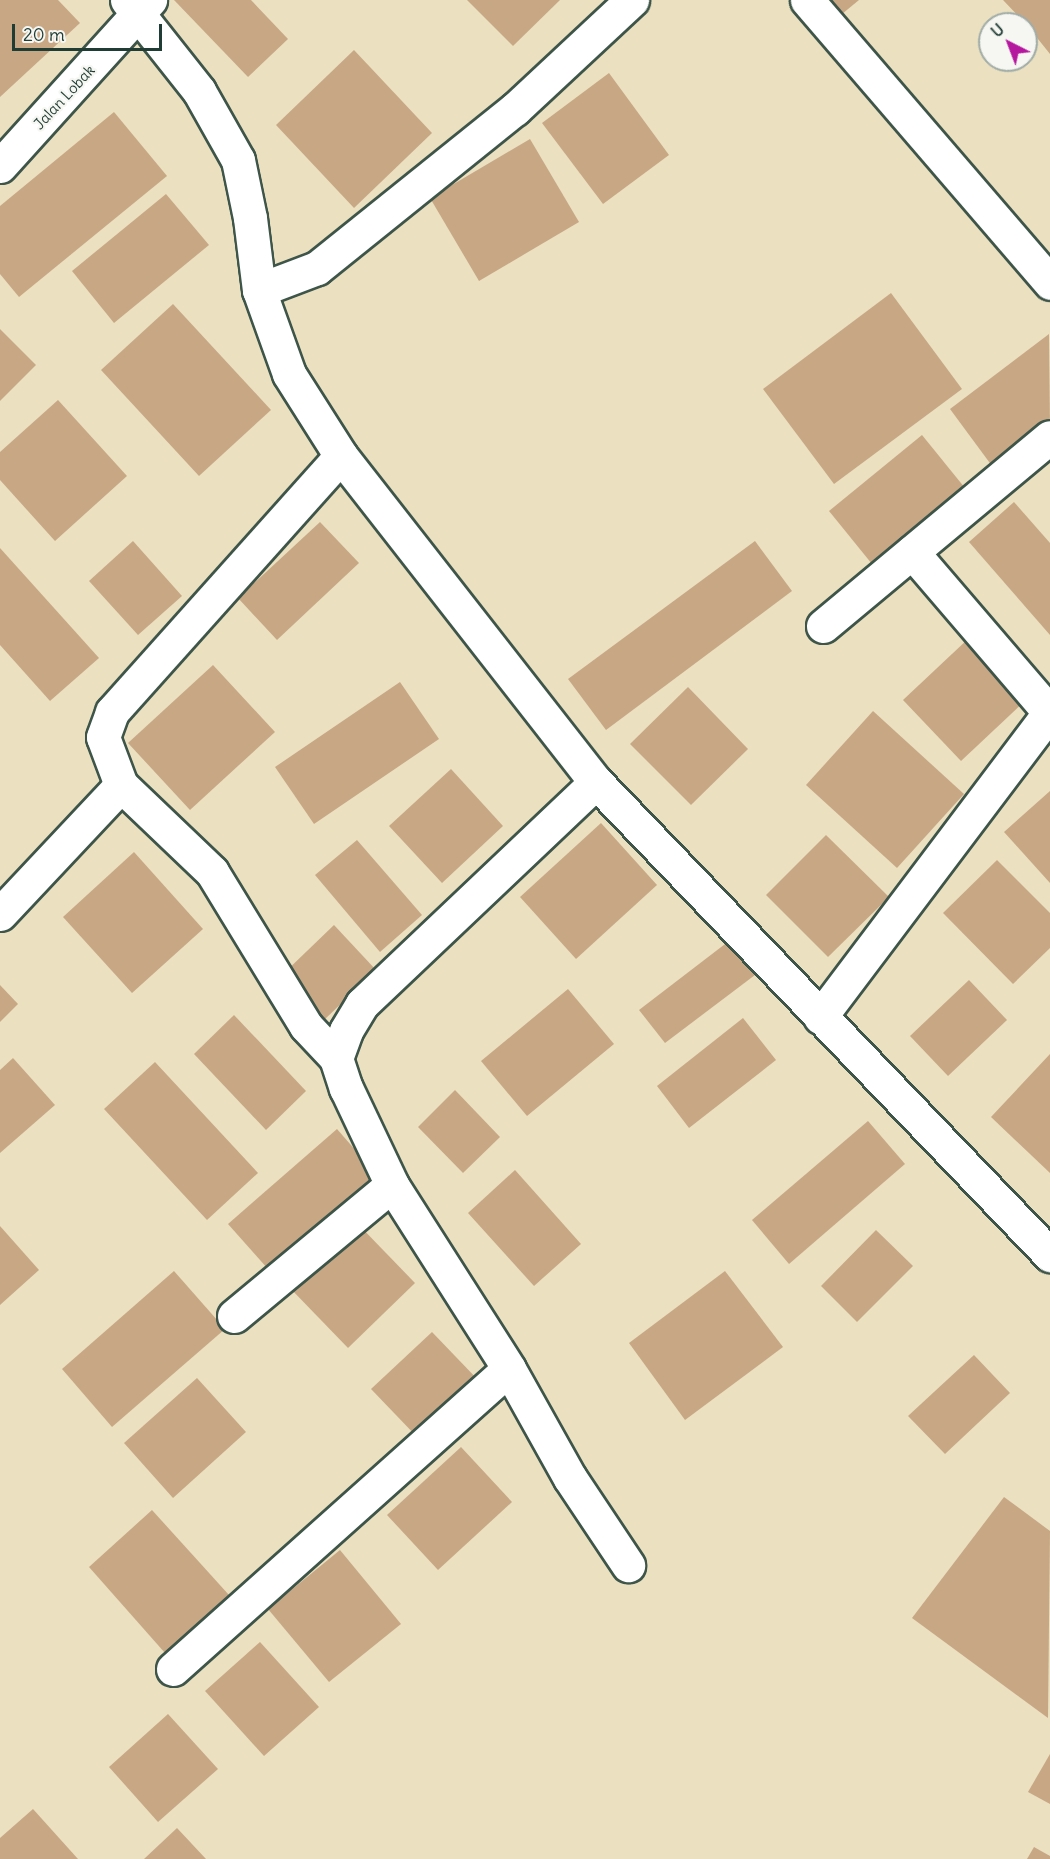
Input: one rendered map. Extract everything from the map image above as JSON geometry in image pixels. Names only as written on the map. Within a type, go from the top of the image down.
[{"type":"street","points":[[259,290],[317,267],[515,109],[632,0]]},
{"type":"street","points":[[807,0],[1050,283]]},
{"type":"street","points":[[139,5],[199,91],[238,160],[250,218],[259,290],[289,374],[341,456],[596,782],[1050,1255]]},
{"type":"street","name":"Jalan Lobak","points":[[0,166],[139,5]]},
{"type":"street","points":[[823,626],[1050,437]]},
{"type":"street","points":[[341,456],[112,712],[104,737],[121,785],[212,872],[306,1026],[336,1058],[346,1088],[392,1185],[509,1369],[570,1478],[628,1565]]},
{"type":"street","points":[[820,1017],[1050,712],[912,552]]},
{"type":"street","points":[[336,1058],[346,1030],[362,1004],[596,782]]},
{"type":"street","points":[[0,914],[121,785]]},
{"type":"street","points":[[234,1316],[392,1185]]},
{"type":"street","points":[[173,1670],[509,1369]]},
{"type":"building","points":[[0,0],[58,0],[80,23],[0,97]]},
{"type":"building","points":[[174,0],[251,0],[288,39],[248,77]]},
{"type":"building","points":[[467,0],[560,0],[513,46]]},
{"type":"building","points":[[820,0],[859,0],[836,19]]},
{"type":"building","points":[[1003,0],[1050,0],[1050,54],[1038,39],[1038,12],[1014,12]]},
{"type":"building","points":[[354,50],[432,133],[354,208],[276,125]]},
{"type":"building","points":[[609,73],[669,155],[603,204],[542,123]]},
{"type":"building","points":[[114,112],[167,176],[19,297],[0,274],[0,206]]},
{"type":"building","points":[[530,139],[579,222],[479,281],[430,198]]},
{"type":"building","points":[[166,194],[209,245],[114,323],[72,271]]},
{"type":"building","points":[[891,293],[962,389],[834,484],[763,389]]},
{"type":"building","points":[[173,304],[271,410],[199,476],[101,370]]},
{"type":"building","points":[[0,329],[36,365],[0,401]]},
{"type":"building","points":[[1049,334],[1050,429],[995,470],[950,409]]},
{"type":"building","points":[[58,400],[127,476],[55,541],[0,480],[0,452]]},
{"type":"building","points":[[922,435],[965,488],[872,564],[829,511]]},
{"type":"building","points":[[1014,502],[1050,543],[1050,635],[969,542]]},
{"type":"building","points":[[320,522],[359,563],[277,640],[238,598]]},
{"type":"building","points":[[133,541],[182,596],[138,635],[89,581]]},
{"type":"building","points":[[755,541],[792,591],[606,730],[568,679]]},
{"type":"building","points":[[0,548],[99,658],[50,701],[0,645]]},
{"type":"building","points":[[969,638],[1027,699],[961,761],[903,700]]},
{"type":"building","points":[[213,665],[275,732],[190,810],[128,743]]},
{"type":"building","points":[[400,682],[439,739],[314,824],[275,767]]},
{"type":"building","points":[[688,687],[748,749],[691,805],[630,744]]},
{"type":"building","points":[[873,711],[964,794],[897,868],[806,785]]},
{"type":"building","points":[[451,769],[503,826],[442,883],[389,826]]},
{"type":"building","points":[[1050,791],[1050,883],[1004,832]]},
{"type":"building","points":[[601,823],[657,885],[576,959],[520,897]]},
{"type":"building","points":[[826,835],[889,897],[828,957],[766,895]]},
{"type":"building","points":[[357,840],[422,915],[380,952],[315,875]]},
{"type":"building","points":[[134,852],[203,929],[132,993],[63,917]]},
{"type":"building","points":[[997,860],[1050,913],[1050,948],[1013,984],[943,913]]},
{"type":"building","points":[[334,925],[376,970],[322,1022],[280,977]]},
{"type":"building","points":[[729,941],[755,975],[665,1043],[639,1010]]},
{"type":"building","points":[[969,980],[1007,1020],[948,1076],[910,1036]]},
{"type":"building","points":[[0,985],[18,1004],[0,1022]]},
{"type":"building","points":[[568,989],[614,1044],[527,1116],[481,1061]]},
{"type":"building","points":[[234,1015],[306,1091],[266,1130],[194,1054]]},
{"type":"building","points":[[743,1018],[776,1060],[689,1128],[657,1086]]},
{"type":"building","points":[[1050,1054],[1050,1173],[991,1117]]},
{"type":"building","points":[[13,1058],[55,1105],[0,1153],[0,1070]]},
{"type":"building","points":[[155,1062],[258,1173],[207,1220],[104,1109]]},
{"type":"building","points":[[455,1090],[500,1137],[463,1173],[418,1127]]},
{"type":"building","points":[[868,1121],[905,1164],[789,1264],[752,1220]]},
{"type":"building","points":[[337,1129],[377,1175],[268,1269],[228,1224]]},
{"type":"building","points":[[515,1170],[581,1244],[534,1286],[468,1213]]},
{"type":"building","points":[[356,1222],[415,1283],[348,1348],[289,1287]]},
{"type":"building","points":[[0,1226],[39,1270],[0,1305]]},
{"type":"building","points":[[876,1230],[913,1266],[857,1322],[821,1286]]},
{"type":"building","points":[[174,1271],[225,1329],[112,1427],[62,1369]]},
{"type":"building","points":[[725,1271],[783,1347],[685,1420],[629,1343]]},
{"type":"building","points":[[432,1332],[480,1382],[419,1439],[371,1389]]},
{"type":"building","points":[[974,1355],[1010,1393],[945,1454],[908,1416]]},
{"type":"building","points":[[197,1378],[246,1432],[173,1498],[124,1443]]},
{"type":"building","points":[[461,1447],[512,1502],[438,1570],[387,1515]]},
{"type":"building","points":[[1004,1497],[1050,1531],[1048,1718],[912,1618]]},
{"type":"building","points":[[152,1510],[229,1595],[165,1653],[89,1567]]},
{"type":"building","points":[[340,1550],[401,1624],[329,1682],[268,1609]]},
{"type":"building","points":[[260,1642],[319,1707],[264,1756],[205,1691]]},
{"type":"building","points":[[168,1714],[218,1769],[158,1822],[109,1767]]},
{"type":"building","points":[[1050,1754],[1050,1804],[1028,1792]]},
{"type":"building","points":[[33,1809],[78,1859],[0,1859],[0,1838]]},
{"type":"building","points":[[177,1828],[206,1859],[144,1859]]},
{"type":"building","points":[[1034,1847],[1050,1856],[1050,1859],[1027,1859]]}]
